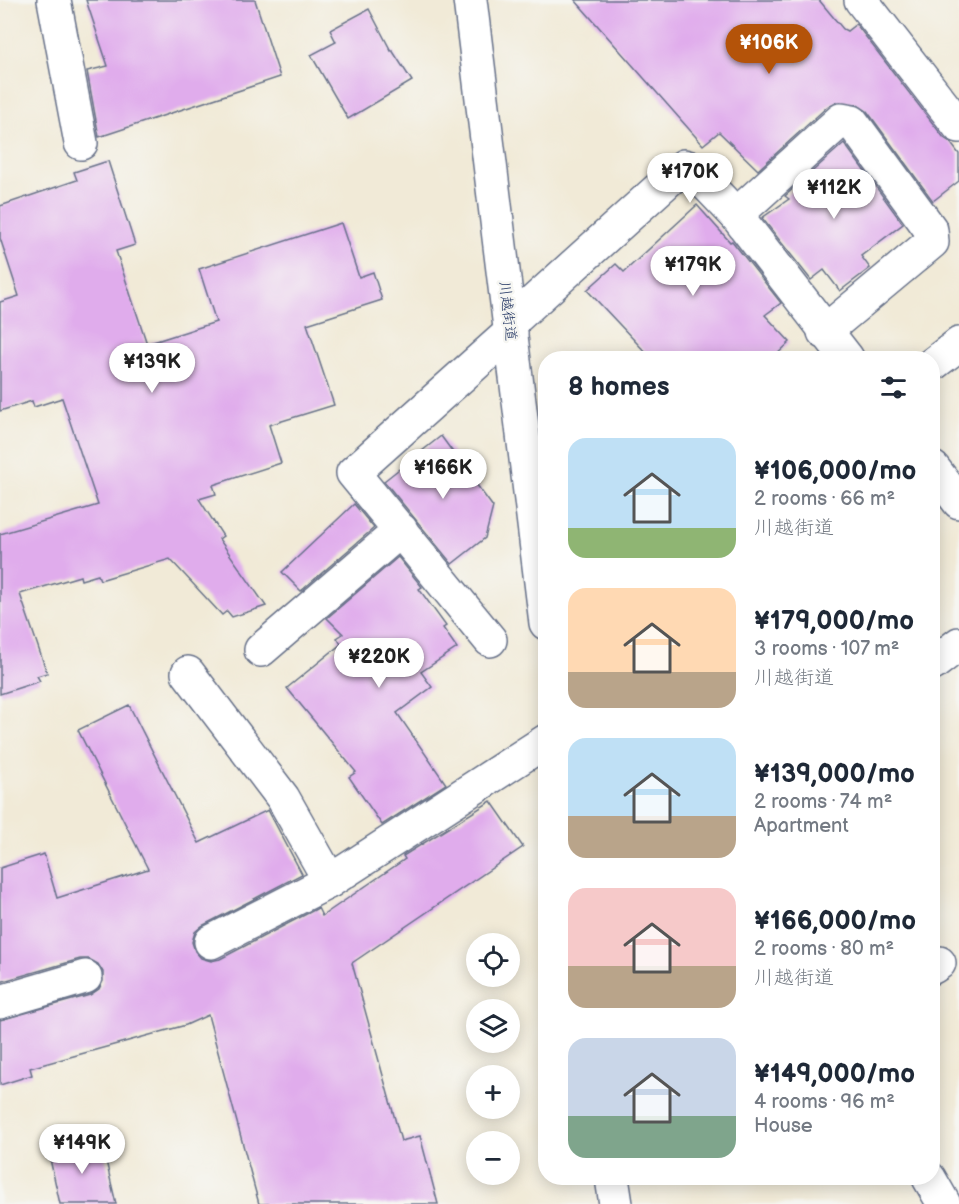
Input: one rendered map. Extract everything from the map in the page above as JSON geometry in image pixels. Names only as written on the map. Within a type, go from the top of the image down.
[{"type":"main road","points":[[54,0],[81,143]]},
{"type":"main road","name":"川越街道","points":[[470,0],[538,539]]},
{"type":"main road","points":[[861,0],[959,126]]},
{"type":"main road","points":[[735,215],[841,120],[852,122],[931,230],[932,242],[824,332]]},
{"type":"main road","points":[[490,640],[353,473],[684,166],[691,168],[735,215],[841,351]]},
{"type":"main road","points":[[940,359],[959,344]]},
{"type":"main road","points":[[940,477],[959,502]]},
{"type":"main road","points":[[261,650],[401,530]]},
{"type":"main road","points":[[940,659],[959,644]]},
{"type":"main road","points":[[188,673],[284,798],[330,882]]},
{"type":"main road","points":[[211,942],[330,882],[538,746]]},
{"type":"main road","points":[[0,1002],[85,977]]},
{"type":"main road","points":[[613,1185],[616,1204]]},
{"type":"main road","points":[[933,1185],[944,1204]]},
{"type":"building","points":[[86,0],[255,0],[280,77],[99,137],[87,71],[108,66]]},
{"type":"building","points":[[575,0],[819,0],[843,29],[847,31],[856,24],[944,138],[950,142],[959,154],[959,181],[933,201],[867,111],[856,104],[844,102],[836,102],[828,106],[758,170],[719,132],[703,145]]},
{"type":"building","points":[[369,9],[391,51],[412,81],[348,119],[311,55],[336,42],[330,30]]},
{"type":"building","points":[[844,143],[903,224],[861,256],[870,268],[840,291],[824,270],[811,280],[762,218],[789,199],[785,196]]},
{"type":"building","points":[[108,161],[135,245],[116,251],[147,344],[216,322],[199,269],[341,223],[359,277],[373,272],[382,300],[307,324],[334,405],[269,425],[281,463],[213,485],[216,494],[199,499],[223,536],[219,539],[266,606],[232,617],[227,611],[222,615],[170,559],[100,580],[98,575],[81,580],[80,576],[20,594],[47,673],[37,676],[40,681],[0,694],[0,534],[98,505],[62,398],[34,407],[32,401],[0,411],[0,302],[19,296],[0,238],[0,206],[77,180],[74,172]]},
{"type":"building","points":[[697,205],[730,242],[732,241],[781,303],[765,315],[790,342],[780,351],[644,351],[587,290],[616,264],[624,272]]},
{"type":"building","points":[[441,436],[493,507],[485,538],[452,564],[384,481]]},
{"type":"building","points":[[354,504],[374,528],[301,591],[282,572]]},
{"type":"building","points":[[398,557],[422,587],[419,589],[446,626],[443,628],[457,648],[421,672],[432,687],[397,713],[446,784],[382,825],[349,777],[356,772],[287,688],[341,644],[337,638],[343,634],[327,618]]},
{"type":"building","points":[[129,705],[199,843],[268,810],[302,874],[202,926],[195,932],[192,942],[201,958],[211,961],[220,959],[318,908],[322,916],[405,859],[403,856],[491,801],[523,847],[352,963],[401,1141],[420,1136],[438,1204],[259,1204],[208,1015],[186,1025],[30,1068],[32,1075],[0,1085],[0,1020],[90,995],[99,989],[103,981],[103,972],[98,964],[89,959],[80,959],[0,982],[0,868],[44,854],[57,898],[148,869],[78,730]]},
{"type":"building","points":[[96,1140],[99,1153],[104,1152],[116,1204],[60,1204],[48,1150]]}]
